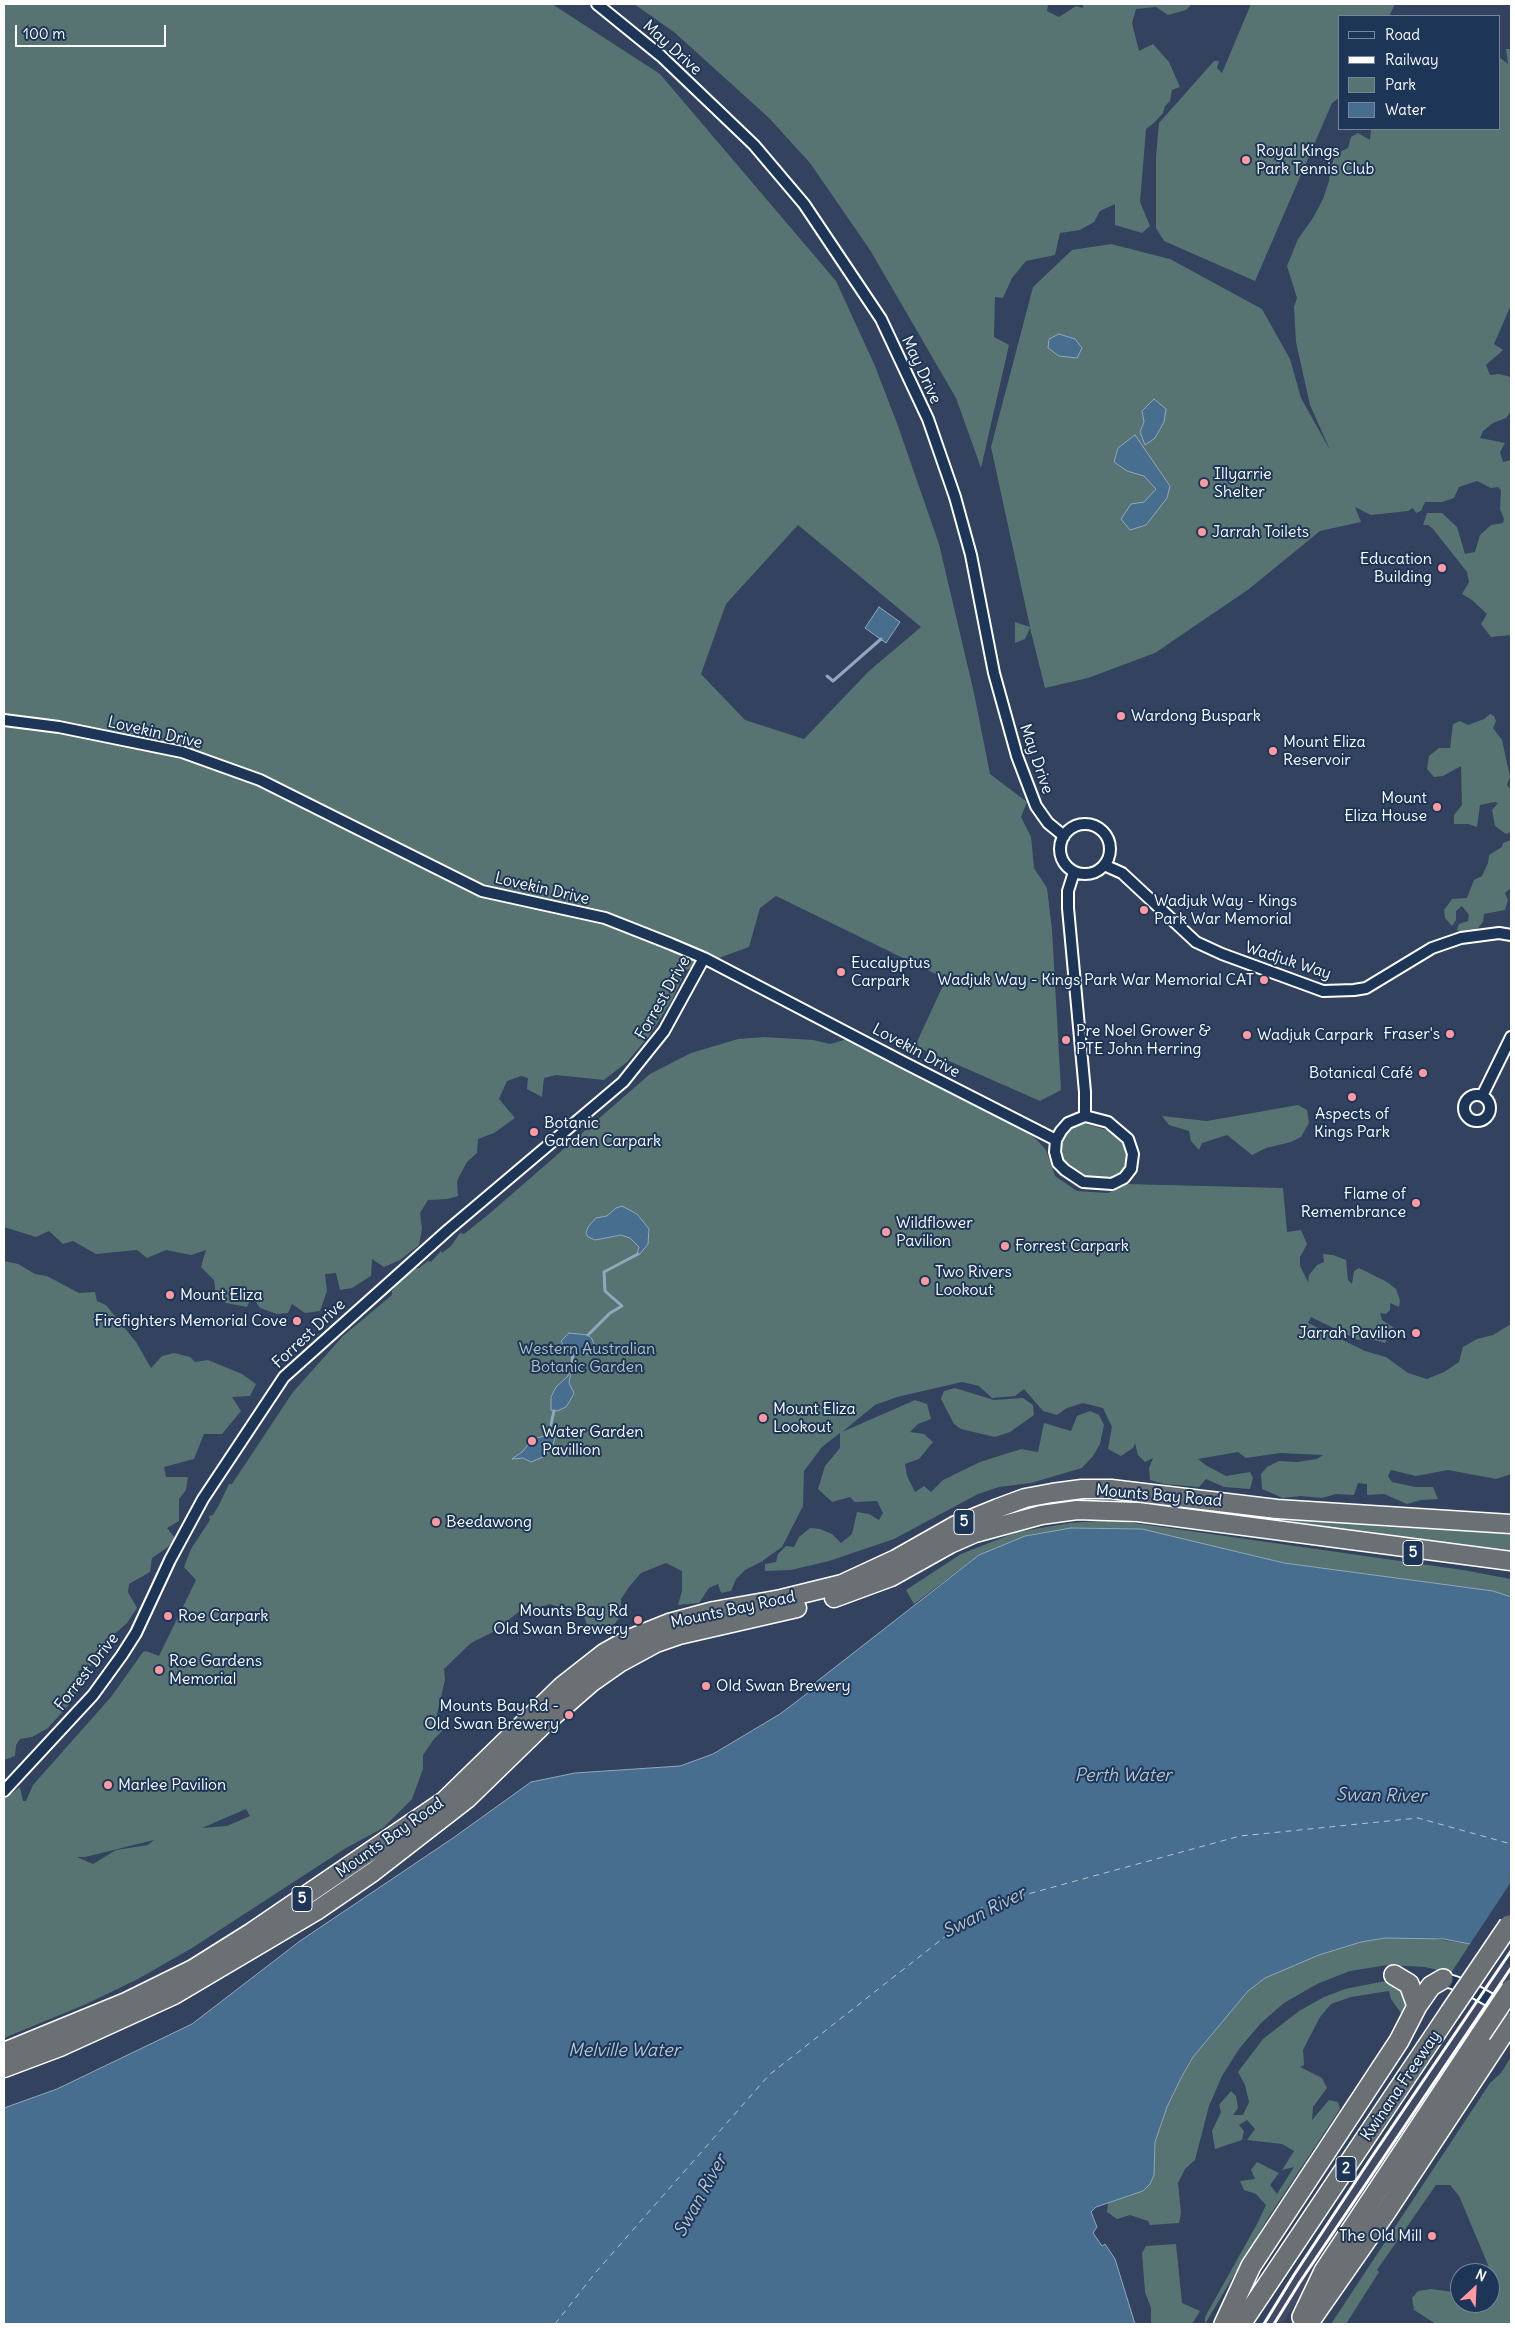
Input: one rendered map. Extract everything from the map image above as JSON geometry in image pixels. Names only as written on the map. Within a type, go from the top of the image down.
[{"type":"highway","name":"Mounts Bay Road","points":[[4,2052],[126,2002],[193,1969],[252,1932],[444,1801],[562,1686],[604,1653],[629,1639],[669,1623],[714,1611],[814,1592],[842,1584],[896,1559],[956,1525],[1025,1498],[1082,1489],[1152,1493],[1278,1508],[1511,1523]]},
{"type":"highway","name":"Mounts Bay Road","points":[[4,2068],[60,2047],[174,1995],[316,1911],[373,1872],[467,1799],[523,1744],[591,1683],[621,1662],[656,1643],[708,1627],[807,1606],[843,1595],[891,1577],[950,1544],[975,1533],[1041,1515],[1077,1510],[1138,1512],[1511,1561]]},
{"type":"highway","name":"5","points":[[1314,1535],[1511,1572]]},
{"type":"highway","name":"Kwinana Freeway","points":[[1241,2324],[1511,1922]]},
{"type":"highway","points":[[1394,1975],[1409,1984],[1417,2006]]},
{"type":"highway","points":[[1224,2324],[1251,2266],[1399,2041],[1417,2006],[1431,1986],[1443,1979]]},
{"type":"highway","points":[[1308,2324],[1386,2212],[1489,2039],[1511,1989]]},
{"type":"highway","points":[[1299,2324],[1324,2271],[1489,2039],[1511,2022]]},
{"type":"street","name":"May Drive","points":[[597,4],[661,56],[754,145],[804,204],[881,320],[928,419],[955,497],[972,555],[994,673],[1017,756],[1036,806],[1048,823],[1064,836]]},
{"type":"street","name":"Lovekin Drive","points":[[4,720],[59,727],[182,752],[260,780],[482,891],[605,918],[704,958],[911,1067],[1056,1140]]},
{"type":"street","points":[[1078,825],[1087,825],[1103,832],[1110,848],[1109,857],[1104,865],[1090,874],[1074,872],[1062,860],[1060,852],[1064,836],[1078,825]]},
{"type":"street","name":"Wadjuk Way","points":[[1104,865],[1122,874],[1196,942],[1222,954],[1323,991],[1347,991],[1366,988],[1432,948],[1461,938],[1499,934],[1511,935]]},
{"type":"street","points":[[1074,872],[1068,890],[1068,908],[1085,1092],[1085,1116]]},
{"type":"street","name":"Forrest Drive","points":[[4,1791],[93,1695],[122,1655],[136,1633],[170,1560],[203,1499],[284,1376],[441,1237],[623,1082],[664,1031],[704,958]]},
{"type":"street","points":[[1482,1096],[1511,1037]]},
{"type":"street","points":[[1085,1116],[1108,1122],[1128,1139],[1133,1154],[1131,1169],[1124,1178],[1112,1184],[1102,1185],[1083,1182],[1074,1178],[1058,1162],[1055,1152],[1056,1140],[1068,1123],[1085,1116]]},
{"type":"street","points":[[1443,1979],[1467,1987],[1504,2008],[1511,2015]]},
{"type":"shaded area","points":[[1511,1946],[1511,1981],[1282,2324],[1261,2324],[1292,2274]]},
{"type":"green space","points":[[4,4],[552,4],[660,74],[836,281],[875,366],[939,544],[974,693],[990,774],[1027,802],[1021,817],[1031,837],[1034,868],[1047,888],[1052,930],[1061,1090],[1040,1101],[915,1046],[946,979],[776,896],[760,908],[749,947],[686,970],[672,1000],[649,1036],[627,1062],[604,1080],[556,1075],[544,1078],[542,1097],[527,1089],[528,1078],[521,1076],[507,1081],[499,1099],[515,1118],[494,1133],[478,1139],[477,1153],[467,1162],[457,1181],[458,1196],[447,1199],[428,1200],[420,1213],[422,1229],[419,1245],[400,1260],[384,1267],[372,1259],[371,1276],[352,1288],[340,1290],[336,1273],[325,1274],[327,1291],[320,1311],[305,1313],[292,1304],[288,1313],[277,1314],[260,1308],[252,1296],[247,1307],[226,1303],[216,1296],[214,1280],[201,1267],[206,1250],[191,1255],[166,1250],[147,1258],[137,1250],[96,1254],[73,1241],[63,1244],[49,1231],[36,1237],[4,1227]],"holes":[[[798,525],[921,627],[869,671],[804,739],[745,720],[701,674],[726,604]]]},
{"type":"green space","points":[[634,4],[1046,4],[1048,5],[1047,11],[1059,17],[1076,6],[1083,8],[1083,4],[1192,4],[1186,10],[1168,15],[1156,7],[1136,9],[1132,23],[1139,51],[1153,44],[1169,62],[1180,87],[1172,90],[1170,101],[1165,106],[1163,113],[1146,129],[1140,202],[1150,226],[1142,233],[1115,225],[1115,204],[1100,211],[1094,222],[1080,230],[1060,233],[1055,255],[1026,261],[1012,278],[1003,298],[995,297],[994,337],[1009,345],[981,468],[956,398],[870,250],[810,163],[769,118],[674,32]]},
{"type":"green space","name":"Royal Kings Park Tennis Club","points":[[1251,4],[1395,4],[1390,15],[1338,15],[1338,99],[1332,103],[1255,281],[1164,241],[1156,228],[1156,157],[1159,123],[1214,61],[1219,61],[1217,68],[1222,73]]},
{"type":"green space","points":[[1506,49],[1511,49],[1511,305],[1494,344],[1503,350],[1486,365],[1490,375],[1499,374],[1511,377],[1511,411],[1506,418],[1493,423],[1483,431],[1480,438],[1505,443],[1500,452],[1503,462],[1511,460],[1511,635],[1491,637],[1481,624],[1487,614],[1472,600],[1462,594],[1469,582],[1467,572],[1433,529],[1428,525],[1423,525],[1427,513],[1442,513],[1457,527],[1465,554],[1475,552],[1480,535],[1491,525],[1503,523],[1504,519],[1500,509],[1501,490],[1498,487],[1491,488],[1477,481],[1459,487],[1454,498],[1442,502],[1425,502],[1421,511],[1416,513],[1413,508],[1408,511],[1371,515],[1355,507],[1361,522],[1320,531],[1249,589],[1155,653],[1088,678],[1045,688],[1030,628],[1025,639],[1015,643],[1015,622],[1030,627],[991,447],[1033,287],[1072,250],[1111,244],[1170,259],[1262,309],[1290,359],[1301,398],[1330,450],[1310,405],[1296,342],[1294,307],[1297,298],[1287,266],[1298,239],[1313,218],[1323,199],[1329,181],[1330,168],[1336,154],[1348,148],[1351,137],[1358,133],[1370,140],[1371,130],[1500,130],[1500,58],[1508,64]]},
{"type":"green space","points":[[1490,714],[1494,716],[1496,721],[1493,728],[1502,740],[1510,777],[1507,785],[1511,790],[1511,832],[1506,834],[1495,826],[1492,810],[1498,803],[1495,802],[1480,805],[1477,827],[1468,824],[1454,824],[1454,815],[1462,805],[1461,766],[1443,776],[1434,777],[1427,769],[1429,756],[1439,748],[1450,748],[1453,724],[1460,721],[1468,725],[1484,719]]},
{"type":"green space","points":[[1511,840],[1511,888],[1505,893],[1508,900],[1505,910],[1484,914],[1483,922],[1477,929],[1461,933],[1457,930],[1459,924],[1468,921],[1469,915],[1462,906],[1456,911],[1456,920],[1452,926],[1445,918],[1444,910],[1452,899],[1467,898],[1474,880],[1482,876],[1488,863],[1489,855],[1502,847],[1503,843]]},
{"type":"green space","name":"Western Australian Botanic Garden","points":[[764,1037],[813,1040],[830,1044],[848,1039],[1024,1129],[1046,1150],[1055,1176],[1077,1191],[1108,1193],[1125,1184],[1283,1188],[1287,1232],[1301,1230],[1307,1244],[1300,1257],[1300,1266],[1308,1282],[1309,1275],[1317,1265],[1324,1262],[1323,1254],[1333,1255],[1346,1260],[1348,1280],[1352,1284],[1354,1271],[1359,1268],[1387,1282],[1396,1289],[1400,1300],[1399,1307],[1390,1303],[1390,1310],[1386,1314],[1380,1313],[1382,1320],[1394,1328],[1385,1343],[1367,1338],[1358,1340],[1311,1317],[1308,1323],[1365,1351],[1386,1357],[1408,1373],[1427,1379],[1444,1372],[1459,1362],[1463,1347],[1477,1339],[1493,1335],[1511,1324],[1511,1474],[1496,1479],[1448,1470],[1416,1476],[1391,1470],[1388,1476],[1392,1482],[1415,1487],[1433,1487],[1438,1499],[1421,1500],[1407,1504],[1384,1494],[1367,1495],[1367,1484],[1358,1483],[1354,1495],[1336,1494],[1322,1498],[1301,1496],[1283,1498],[1262,1489],[1261,1474],[1267,1467],[1279,1461],[1297,1462],[1317,1459],[1323,1455],[1280,1453],[1246,1458],[1238,1452],[1198,1459],[1226,1476],[1250,1472],[1253,1478],[1250,1489],[1224,1487],[1206,1479],[1199,1487],[1164,1484],[1150,1480],[1149,1468],[1153,1458],[1145,1462],[1138,1455],[1135,1443],[1133,1448],[1121,1456],[1108,1449],[1112,1427],[1103,1408],[1083,1403],[1067,1408],[1057,1415],[1043,1411],[1024,1389],[1015,1396],[992,1398],[979,1386],[962,1382],[897,1397],[875,1405],[842,1432],[915,1400],[927,1404],[931,1419],[918,1424],[910,1432],[924,1434],[933,1442],[919,1459],[905,1464],[907,1476],[915,1492],[924,1486],[931,1492],[943,1480],[980,1462],[1021,1449],[1038,1452],[1044,1423],[1071,1431],[1077,1416],[1090,1411],[1099,1415],[1104,1425],[1100,1444],[1093,1456],[1082,1468],[1031,1483],[999,1487],[978,1494],[894,1539],[829,1561],[791,1570],[765,1571],[765,1564],[776,1562],[778,1554],[786,1546],[794,1547],[799,1537],[810,1528],[820,1529],[832,1534],[841,1543],[852,1534],[857,1512],[869,1514],[879,1520],[883,1513],[877,1501],[855,1502],[850,1497],[832,1502],[818,1489],[825,1466],[840,1448],[840,1433],[822,1447],[804,1471],[803,1506],[782,1547],[761,1562],[745,1570],[736,1579],[731,1591],[721,1593],[718,1584],[709,1588],[699,1603],[678,1605],[682,1591],[682,1571],[666,1563],[641,1573],[621,1599],[621,1615],[611,1629],[591,1635],[582,1611],[549,1604],[539,1608],[527,1605],[495,1631],[471,1643],[444,1669],[445,1680],[437,1714],[445,1728],[434,1739],[423,1755],[423,1769],[412,1799],[383,1828],[346,1848],[192,1948],[138,1979],[84,2005],[4,2038],[4,1799],[20,1787],[23,1801],[26,1801],[33,1785],[111,1697],[143,1652],[146,1651],[159,1656],[196,1580],[184,1567],[191,1549],[210,1520],[209,1516],[213,1515],[219,1505],[229,1484],[232,1484],[293,1392],[343,1336],[392,1295],[392,1291],[408,1270],[419,1268],[428,1261],[431,1262],[441,1251],[442,1253],[451,1246],[460,1233],[464,1234],[489,1214],[650,1074],[691,1053],[738,1039]],"holes":[[[246,1809],[250,1816],[227,1826],[202,1828]],[[154,1840],[148,1845],[116,1850],[93,1864],[77,1857],[85,1857]]]},
{"type":"green space","points":[[1298,1105],[1307,1110],[1309,1123],[1301,1137],[1291,1142],[1266,1148],[1252,1155],[1227,1135],[1202,1143],[1199,1150],[1191,1141],[1189,1131],[1169,1125],[1162,1116],[1207,1121]]},
{"type":"green space","points":[[1086,1124],[1110,1131],[1126,1146],[1127,1164],[1124,1164],[1124,1170],[1116,1177],[1097,1180],[1092,1177],[1084,1177],[1073,1172],[1062,1161],[1060,1147],[1065,1134],[1076,1125]]},
{"type":"green space","points":[[4,1261],[18,1264],[35,1274],[47,1276],[79,1293],[95,1292],[97,1301],[106,1305],[136,1342],[151,1368],[162,1356],[174,1353],[190,1357],[195,1362],[208,1360],[242,1374],[256,1384],[250,1396],[232,1397],[241,1411],[222,1434],[204,1434],[194,1459],[164,1467],[166,1477],[188,1477],[186,1490],[179,1499],[179,1521],[167,1528],[175,1538],[168,1547],[152,1558],[150,1572],[129,1584],[128,1592],[137,1608],[127,1623],[110,1638],[100,1654],[100,1662],[78,1671],[80,1684],[73,1700],[48,1728],[32,1737],[20,1739],[16,1745],[15,1756],[4,1760]]},
{"type":"green space","points":[[955,1388],[994,1400],[1023,1398],[1033,1405],[1034,1415],[1010,1432],[995,1437],[961,1429],[954,1424],[941,1399],[944,1391]]},
{"type":"green space","points":[[1148,1506],[1394,1526],[1511,1532],[1511,1553]]},
{"type":"green space","points":[[1113,1520],[1463,1570],[1511,1579],[1511,1597],[1493,1591],[1284,1563],[1142,1529],[1071,1528],[1025,1536],[979,1555],[914,1604],[906,1590],[961,1554],[1017,1532],[1070,1523]]},
{"type":"green space","points":[[1420,1937],[1470,1944],[1451,1973],[1425,1967],[1388,1965],[1350,1971],[1317,1984],[1284,2003],[1261,2023],[1239,2049],[1222,2076],[1209,2106],[1195,2160],[1185,2169],[1178,2183],[1181,2213],[1179,2223],[1150,2225],[1148,2221],[1130,2215],[1117,2219],[1107,2212],[1108,2203],[1143,2191],[1154,2175],[1155,2142],[1167,2107],[1181,2078],[1193,2057],[1248,1991],[1265,1978],[1319,1955],[1361,1942],[1385,1938]]},
{"type":"green space","points":[[1393,1981],[1401,1985],[1408,2002],[1403,2016],[1391,1999],[1389,1991],[1351,1997],[1331,2004],[1320,2017],[1303,2050],[1304,2065],[1300,2067],[1322,2078],[1327,2088],[1313,2107],[1312,2120],[1329,2100],[1338,2102],[1340,2109],[1268,2218],[1205,2324],[1205,2317],[1266,2205],[1256,2194],[1244,2190],[1240,2181],[1255,2179],[1251,2170],[1257,2162],[1279,2173],[1270,2185],[1277,2194],[1294,2167],[1282,2170],[1294,2151],[1282,2144],[1247,2140],[1255,2129],[1247,2120],[1239,2125],[1244,2131],[1242,2140],[1215,2149],[1212,2131],[1221,2112],[1219,2105],[1231,2091],[1236,2096],[1238,2108],[1233,2115],[1243,2115],[1249,2102],[1245,2085],[1238,2072],[1263,2039],[1299,2011],[1324,1997],[1345,1989]]},
{"type":"green space","points":[[1511,2057],[1511,2324],[1436,2324],[1414,2310],[1412,2298],[1418,2291],[1431,2289],[1450,2292],[1450,2313],[1500,2313],[1500,2263],[1487,2263],[1459,2196],[1450,2185],[1436,2185],[1377,2270],[1379,2272],[1346,2324],[1331,2324],[1490,2083],[1501,2073]]},
{"type":"green space","points":[[1176,2244],[1182,2303],[1200,2311],[1192,2324],[1151,2324],[1151,2308],[1145,2292],[1142,2253],[1146,2246]]},
{"type":"water","points":[[1059,334],[1075,339],[1082,348],[1077,358],[1059,356],[1048,348],[1049,339]]},
{"type":"water","points":[[1154,399],[1166,409],[1164,422],[1155,438],[1145,445],[1140,432],[1144,422],[1142,411]]},
{"type":"water","points":[[1135,435],[1170,486],[1167,498],[1146,525],[1130,530],[1121,519],[1131,504],[1144,502],[1156,489],[1144,476],[1127,471],[1114,462],[1118,448]]},
{"type":"water","points":[[879,607],[900,622],[886,643],[865,628]]},
{"type":"water","points":[[622,1206],[637,1214],[649,1229],[648,1244],[639,1255],[637,1254],[639,1247],[630,1238],[621,1235],[595,1240],[588,1237],[586,1233],[588,1227],[596,1218],[607,1216],[616,1208]]},
{"type":"water","points":[[569,1333],[588,1335],[592,1339],[596,1350],[594,1353],[584,1354],[566,1350],[561,1341]]},
{"type":"water","points":[[571,1371],[569,1383],[574,1393],[571,1399],[566,1407],[557,1411],[551,1410],[551,1397],[556,1387]]},
{"type":"water","points":[[551,1424],[555,1437],[553,1445],[545,1456],[531,1462],[523,1458],[512,1459],[522,1452],[533,1439],[548,1435]]},
{"type":"water","points":[[1071,1528],[1142,1529],[1284,1563],[1493,1591],[1511,1597],[1511,1963],[1470,1944],[1444,1939],[1385,1938],[1361,1942],[1319,1955],[1265,1978],[1248,1991],[1193,2057],[1181,2078],[1167,2107],[1155,2142],[1154,2175],[1150,2184],[1143,2191],[1096,2207],[1091,2212],[1097,2227],[1093,2233],[1102,2246],[1105,2244],[1115,2259],[1135,2324],[4,2324],[4,2108],[57,2089],[192,2024],[300,1941],[453,1838],[531,1782],[575,1773],[680,1766],[713,1754],[780,1714],[813,1689],[811,1686],[979,1555],[1025,1536]]},
{"type":"pier","points":[[1511,1882],[1511,1965],[1468,1947]]},
{"type":"waterway","points":[[827,676],[833,681],[881,639]]},
{"type":"waterway","points":[[588,1335],[610,1313],[622,1306],[605,1291],[604,1272],[638,1254]]},
{"type":"waterway","points":[[571,1371],[573,1353]]},
{"type":"waterway","points":[[551,1424],[554,1411]]},
{"type":"ferry route","points":[[555,2324],[596,2272],[769,2075],[984,1906],[1240,1836],[1418,1818],[1511,1844]]},
{"type":"railway","points":[[1264,2324],[1371,2158],[1511,1951]]},
{"type":"railway","points":[[1274,2324],[1300,2282],[1511,1968]]},
{"type":"place","name":"Royal Kings Park Tennis Club","points":[[1246,160]]},
{"type":"place","name":"Illyarrie Shelter","points":[[1204,483]]},
{"type":"place","name":"Jarrah Toilets","points":[[1202,532]]},
{"type":"place","name":"Education Building","points":[[1442,568]]},
{"type":"place","name":"Wardong Buspark","points":[[1121,716]]},
{"type":"place","name":"Mount Eliza Reservoir","points":[[1273,751]]},
{"type":"place","name":"Mount Eliza House","points":[[1437,807]]},
{"type":"place","name":"Wadjuk Way - Kings Park War Memorial","points":[[1144,910]]},
{"type":"place","name":"Eucalyptus Carpark","points":[[841,972]]},
{"type":"place","name":"Wadjuk Way - Kings Park War Memorial CAT","points":[[1264,980]]},
{"type":"place","name":"Fraser's","points":[[1450,1034]]},
{"type":"place","name":"Wadjuk Carpark","points":[[1247,1035]]},
{"type":"place","name":"Pre Noel Grower & PTE John Herring","points":[[1066,1040]]},
{"type":"place","name":"Botanical Café","points":[[1423,1073]]},
{"type":"place","name":"Aspects of Kings Park","points":[[1352,1097]]},
{"type":"place","name":"Botanic Garden Carpark","points":[[534,1132]]},
{"type":"place","name":"Flame of Remembrance","points":[[1416,1203]]},
{"type":"place","name":"Wildflower Pavilion","points":[[886,1232]]},
{"type":"place","name":"Forrest Carpark","points":[[1005,1246]]},
{"type":"place","name":"Two Rivers Lookout","points":[[925,1281]]},
{"type":"place","name":"Mount Eliza","points":[[170,1295]]},
{"type":"place","name":"Firefighters Memorial Cove","points":[[297,1321]]},
{"type":"place","name":"Jarrah Pavilion","points":[[1416,1333]]},
{"type":"place","name":"Mount Eliza Lookout","points":[[763,1418]]},
{"type":"place","name":"Water Garden Pavillion","points":[[532,1441]]},
{"type":"place","name":"Beedawong","points":[[436,1522]]},
{"type":"place","name":"Roe Carpark","points":[[168,1616]]},
{"type":"place","name":"Mounts Bay Rd Old Swan Brewery","points":[[638,1620]]},
{"type":"place","name":"Roe Gardens Memorial","points":[[159,1670]]},
{"type":"place","name":"Old Swan Brewery","points":[[706,1686]]},
{"type":"place","name":"Mounts Bay Rd - Old Swan Brewery","points":[[569,1715]]},
{"type":"place","name":"Marlee Pavilion","points":[[108,1785]]},
{"type":"place","name":"The Old Mill","points":[[1432,2236]]},
{"type":"water label","name":"Perth Water","points":[[1123,1776]]},
{"type":"water label","name":"Swan River","points":[[1381,1796]]},
{"type":"water label","name":"Swan River","points":[[984,1913]]},
{"type":"water label","name":"Melville Water","points":[[624,2051]]},
{"type":"water label","name":"Swan River","points":[[701,2196]]}]
